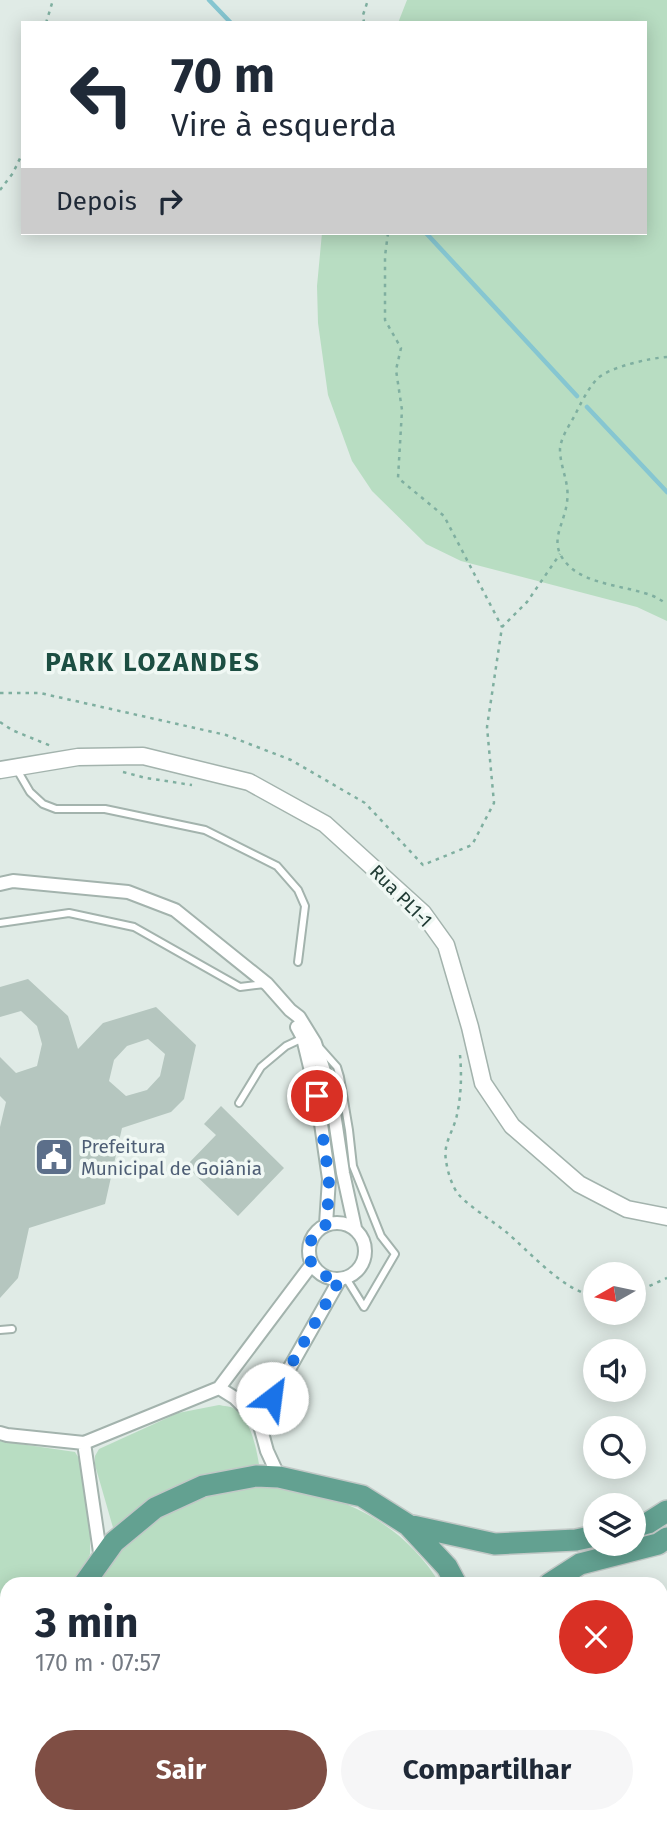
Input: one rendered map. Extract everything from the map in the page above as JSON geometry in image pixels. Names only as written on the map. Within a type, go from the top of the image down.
[{"type":"main road","points":[[88,1577],[114,1542],[155,1508],[203,1486],[256,1476],[279,1477],[362,1496],[408,1525],[447,1567],[452,1577]]},
{"type":"main road","points":[[646,1524],[667,1511]]},
{"type":"main road","points":[[408,1525],[495,1544],[583,1539]]},
{"type":"main road","points":[[560,1577],[580,1564],[658,1544],[667,1538]]},
{"type":"street","name":"Rua PL1-1","points":[[8,769],[78,757],[143,755],[249,782],[325,824],[423,913],[446,945],[483,1083],[512,1126],[579,1184],[627,1209],[667,1217]]},
{"type":"street","points":[[0,884],[13,881],[128,892],[175,910],[267,984],[299,1017],[331,1093],[348,1169],[355,1228]]},
{"type":"street","points":[[309,1040],[329,1179],[327,1224]]},
{"type":"street","points":[[336,1222],[355,1228],[365,1246],[365,1256],[355,1273],[332,1279],[317,1271],[309,1255],[309,1245],[318,1229],[336,1222]]},
{"type":"street","points":[[0,1433],[84,1443],[219,1388],[312,1264]]},
{"type":"street","points":[[259,1422],[343,1278]]},
{"type":"street","points":[[219,1388],[235,1398],[259,1422],[267,1451],[279,1477]]},
{"type":"street","points":[[84,1443],[101,1559]]},
{"type":"lane","points":[[8,769],[44,804],[56,809],[105,809],[205,830],[277,866],[298,890],[305,906],[298,962]]},
{"type":"lane","points":[[0,923],[69,913],[134,927],[240,987],[267,984]]},
{"type":"lane","points":[[239,1103],[261,1067],[286,1046],[309,1040]]},
{"type":"lane","points":[[329,1179],[348,1169],[382,1236],[395,1254],[364,1307],[343,1278]]},
{"type":"lane","points":[[0,1330],[12,1329]]},
{"type":"path","points":[[47,21],[53,0]]},
{"type":"path","points":[[364,21],[368,0]]},
{"type":"path","points":[[0,190],[21,156]]},
{"type":"path","points":[[0,693],[40,693],[226,735],[291,760],[365,803],[422,865],[472,845],[494,803],[487,727],[502,627],[444,516],[398,478],[402,411],[396,370],[401,348],[385,320],[388,235]]},
{"type":"path","points":[[667,357],[611,370],[599,377],[589,388],[561,446],[560,463],[568,489],[567,504],[556,539],[560,554],[569,567],[583,576],[653,596],[667,604]]},
{"type":"path","points":[[502,627],[527,603],[560,554]]},
{"type":"path","points":[[0,722],[12,730],[78,757]]},
{"type":"path","points":[[121,771],[146,778],[199,786]]},
{"type":"path","points":[[460,1048],[459,1102],[445,1148],[449,1174],[458,1194],[543,1266],[583,1293]]},
{"type":"path","points":[[646,1288],[667,1278]]},
{"type":"green space","points":[[407,0],[667,0],[667,621],[637,607],[461,561],[426,544],[372,491],[352,461],[328,395],[318,323],[317,286],[322,235],[647,235],[647,21],[399,21]]},
{"type":"green space","points":[[219,1405],[233,1408],[246,1421],[253,1437],[260,1470],[114,1531],[95,1465],[95,1456],[99,1449],[178,1413]]},
{"type":"green space","points":[[0,1441],[75,1452],[83,1465],[82,1478],[90,1524],[90,1554],[84,1569],[78,1577],[0,1577]]},
{"type":"green space","points":[[260,1486],[287,1488],[339,1501],[385,1525],[406,1542],[435,1577],[97,1577],[118,1552],[146,1526],[179,1506],[217,1492]]},
{"type":"building","points":[[28,979],[68,1016],[78,1049],[103,1023],[156,1007],[196,1045],[184,1099],[171,1112],[122,1128],[105,1204],[29,1228],[18,1278],[0,1298],[0,1127],[6,1102],[0,1096],[0,1057],[16,1073],[37,1066],[42,1044],[37,1026],[21,1011],[0,1017],[0,987]],"holes":[[[148,1039],[165,1054],[160,1076],[147,1090],[126,1096],[109,1081],[114,1060],[127,1046]]]},
{"type":"building","points":[[221,1106],[284,1168],[238,1216],[186,1166],[216,1135],[204,1124]]},
{"type":"waterway","points":[[209,0],[229,21]]},
{"type":"waterway","points":[[428,235],[577,396]]},
{"type":"waterway","points":[[587,407],[667,492]]},
{"type":"place","name":"Prefeitura Municipal de Goiânia","points":[[54,1157]]},
{"type":"district","name":"PARK LOZANDES","points":[[153,662]]},
{"type":"route","points":[[272,1398],[340,1279],[332,1279],[317,1271],[309,1255],[312,1236],[327,1224],[329,1179],[317,1096]]}]
